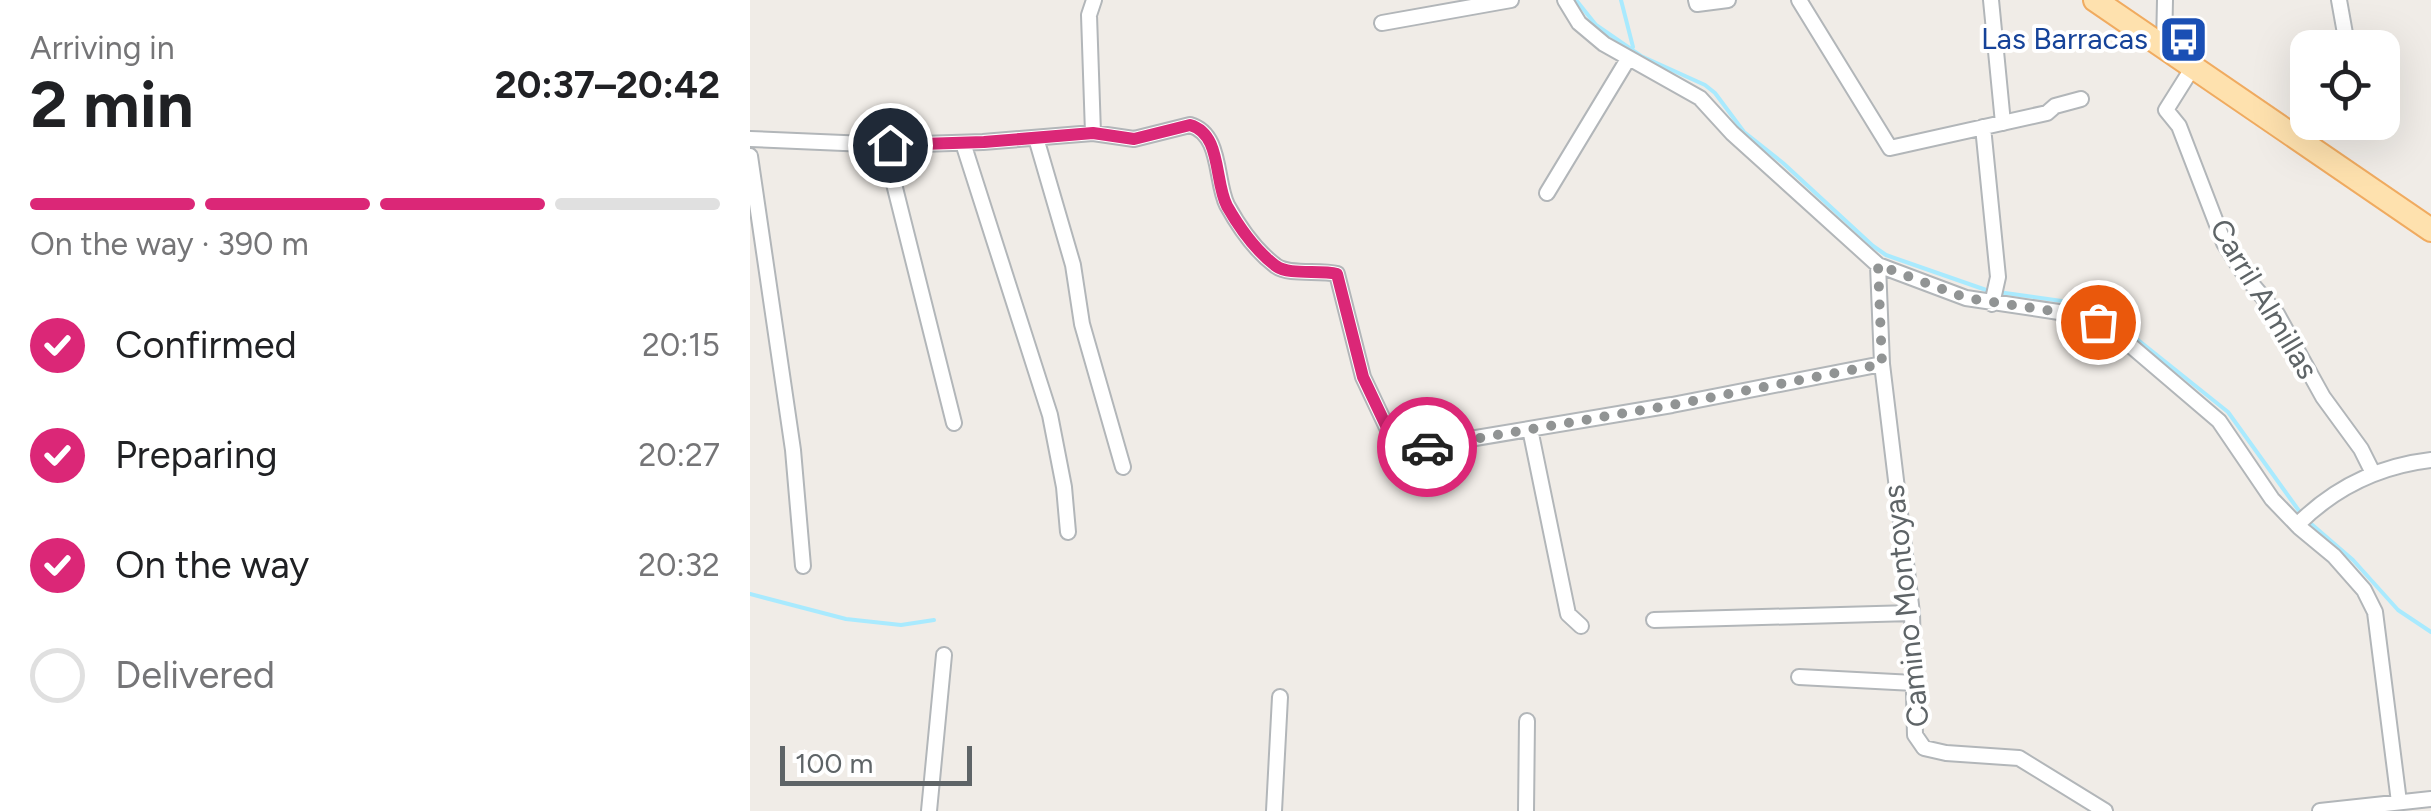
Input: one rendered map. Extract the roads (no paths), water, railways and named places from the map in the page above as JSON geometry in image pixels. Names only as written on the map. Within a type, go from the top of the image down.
[{"type":"main road","points":[[2103,4],[2431,230]]},
{"type":"street","points":[[1093,133],[1089,16],[1094,0]]},
{"type":"street","points":[[1382,23],[1511,0]]},
{"type":"street","points":[[1565,0],[1588,32],[1700,98],[1732,133],[1878,265],[1966,298],[2072,314],[2110,328],[2219,421],[2272,499],[2334,556],[2364,590],[2375,612],[2400,802]]},
{"type":"street","points":[[1696,0],[1696,4],[1728,0]]},
{"type":"street","points":[[1799,0],[1890,148],[2047,113],[2055,106],[2081,99]]},
{"type":"street","points":[[1991,0],[2003,123]]},
{"type":"street","points":[[2164,47],[2166,0]]},
{"type":"street","points":[[2339,0],[2344,30]]},
{"type":"street","points":[[1547,193],[1628,59]]},
{"type":"street","name":"Carril Almillas","points":[[2193,67],[2166,110],[2179,126],[2224,243],[2246,278],[2277,314],[2322,397],[2361,449],[2373,473]]},
{"type":"street","points":[[750,139],[963,143],[1093,133],[1134,139],[1190,125],[1206,134],[1226,203],[1251,242],[1280,269],[1337,274],[1363,377],[1398,451],[1882,364]]},
{"type":"street","points":[[1983,127],[1998,276],[1992,304]]},
{"type":"street","points":[[1036,138],[1073,265],[1082,324],[1123,467]]},
{"type":"street","points":[[963,143],[1050,414],[1068,532]]},
{"type":"street","points":[[884,144],[954,423]]},
{"type":"street","points":[[750,156],[793,450],[803,566]]},
{"type":"street","name":"Camino Montoyas","points":[[1878,265],[1882,364],[1912,613],[1915,735],[1924,748],[1946,753],[2020,758],[2105,811]]},
{"type":"street","points":[[1530,430],[1568,614],[1581,626]]},
{"type":"street","points":[[2297,525],[2315,507],[2373,473],[2431,460]]},
{"type":"street","points":[[1654,620],[1912,613]]},
{"type":"street","points":[[929,811],[944,655]]},
{"type":"street","points":[[1799,677],[1914,683]]},
{"type":"street","points":[[1274,811],[1280,697]]},
{"type":"street","points":[[1526,811],[1527,722]]},
{"type":"street","points":[[2320,811],[2431,799]]},
{"type":"waterway","points":[[1576,0],[1596,25],[1641,56],[1715,93],[1744,132],[1873,246],[1886,255],[1989,291]]},
{"type":"waterway","points":[[1621,0],[1633,47]]},
{"type":"waterway","points":[[1998,292],[2090,305],[2113,320],[2228,412],[2302,515]]},
{"type":"waterway","points":[[2309,522],[2353,560],[2398,610],[2431,632]]},
{"type":"waterway","points":[[750,594],[846,619],[901,625],[934,620]]},
{"type":"place","name":"Las Barracas","points":[[2183,39]]}]
